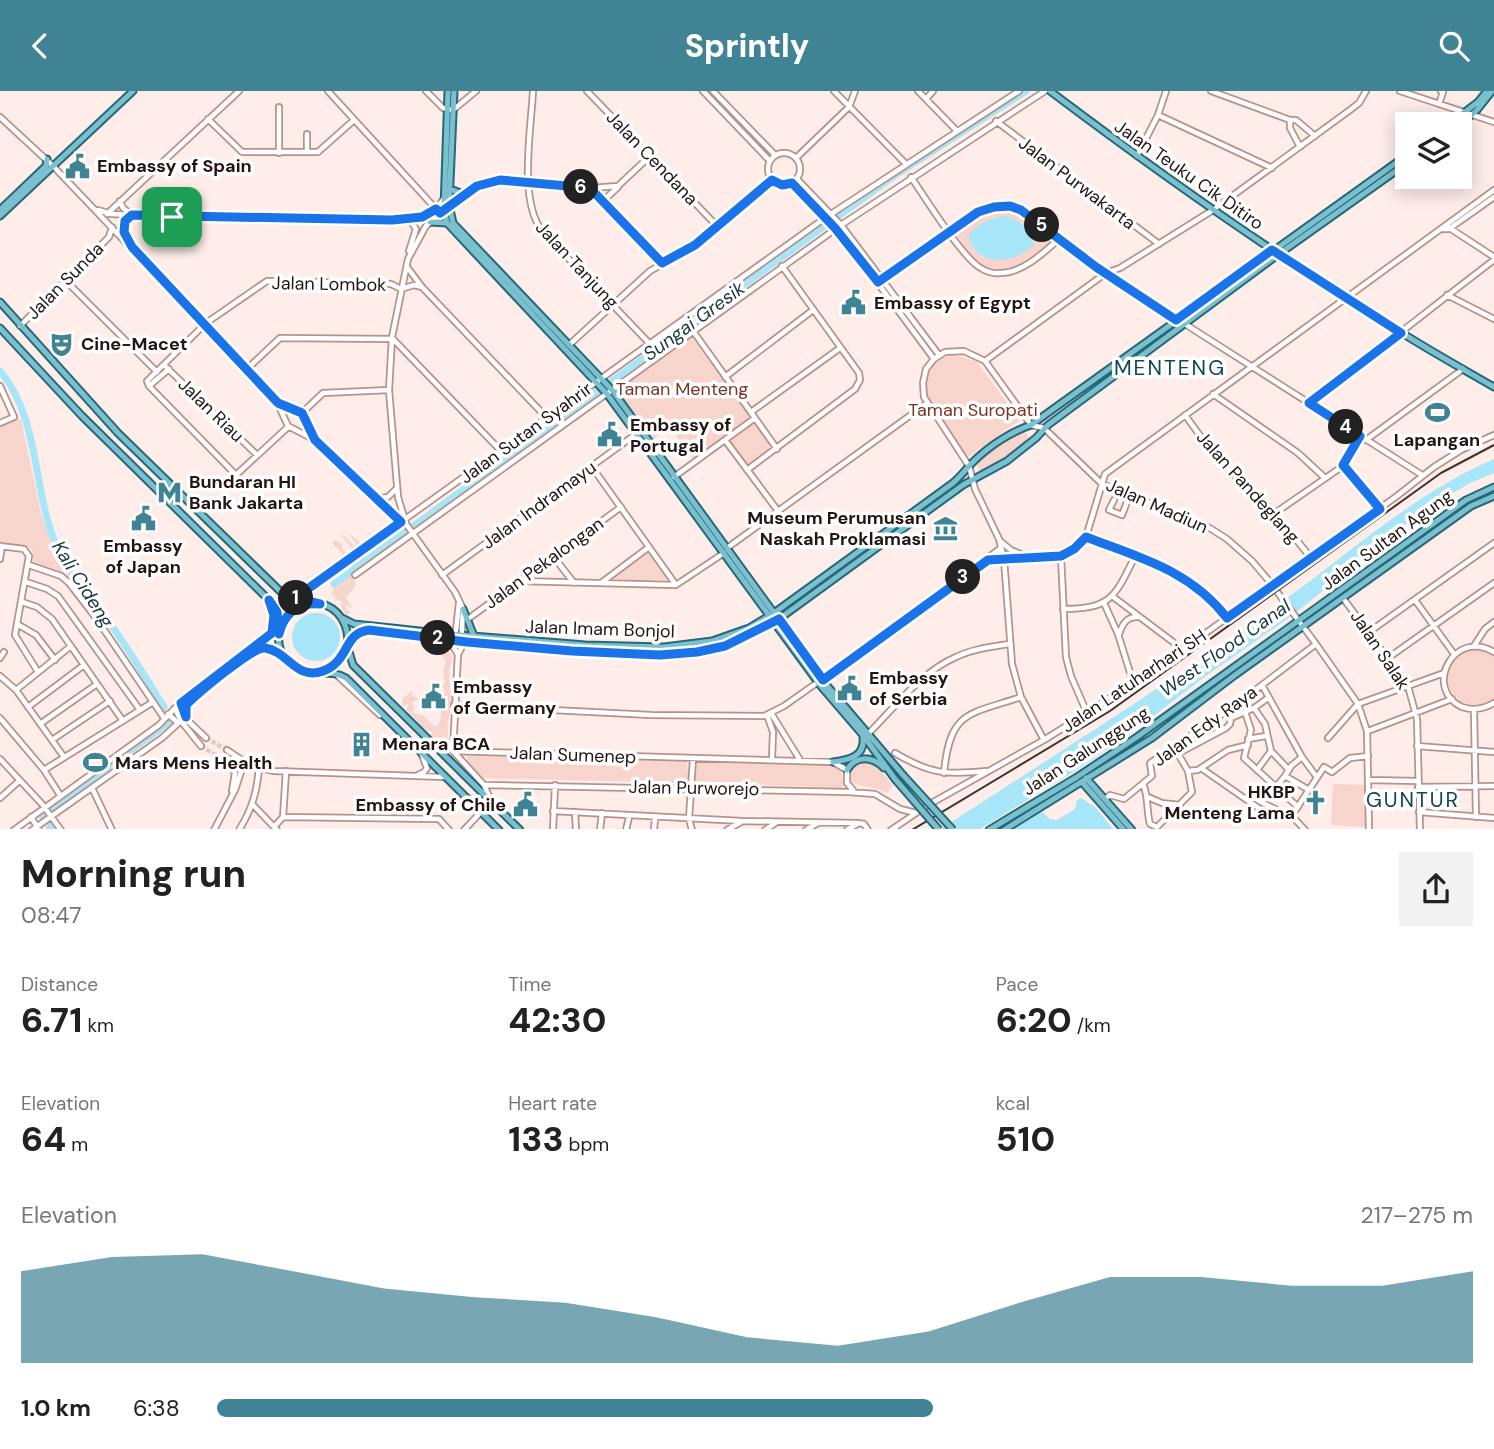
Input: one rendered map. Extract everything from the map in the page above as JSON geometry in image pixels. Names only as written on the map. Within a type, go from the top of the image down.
[{"type":"main road","points":[[0,216],[133,91]]},
{"type":"main road","points":[[451,91],[442,209],[446,221],[600,381]]},
{"type":"main road","name":"Jalan Teuku Cik Ditiro","points":[[1048,91],[1272,250],[1401,333],[1494,387]]},
{"type":"main road","points":[[1465,112],[1489,91]]},
{"type":"main road","points":[[1473,115],[1489,91]]},
{"type":"main road","points":[[442,209],[450,189],[450,110]]},
{"type":"main road","points":[[0,210],[46,166],[47,159]]},
{"type":"main road","points":[[974,480],[1016,455],[1044,428],[1395,165]]},
{"type":"main road","points":[[1374,182],[1395,170]]},
{"type":"main road","name":"Jalan Imam Bonjol","points":[[347,645],[354,636],[369,630],[596,653],[660,655],[697,652],[725,646],[777,620],[953,483],[969,466],[1000,442],[1020,428],[1031,425],[1272,250],[1374,182]]},
{"type":"main road","points":[[450,189],[463,194]]},
{"type":"main road","points":[[442,209],[609,391],[725,550]]},
{"type":"main road","points":[[430,222],[446,221]]},
{"type":"main road","points":[[0,302],[105,419],[280,591],[334,610],[342,618],[348,632],[342,657],[335,665],[315,673]]},
{"type":"main road","points":[[0,328],[82,416],[269,600],[277,612],[279,646],[285,658],[298,670],[339,674],[354,685],[499,829]]},
{"type":"main road","points":[[609,391],[636,434],[821,681],[953,829]]},
{"type":"main road","name":"Jalan Imam Bonjol","points":[[342,618],[353,623],[458,638],[474,636],[585,645],[684,646],[712,641],[740,632],[772,614],[974,480]]},
{"type":"main road","name":"Jalan Sultan Agung","points":[[1304,627],[1466,500],[1494,487]]},
{"type":"main road","name":"Jalan Sultan Agung","points":[[1298,619],[1350,589],[1471,506],[1494,496]]},
{"type":"main road","points":[[279,634],[283,621],[293,610],[309,604],[320,604]]},
{"type":"main road","points":[[463,609],[474,636]]},
{"type":"main road","name":"Jalan Galunggung","points":[[989,829],[1137,737],[1298,619]]},
{"type":"main road","name":"Jalan Galunggung","points":[[1004,829],[1152,738],[1304,627]]},
{"type":"main road","points":[[347,645],[353,665]]},
{"type":"main road","points":[[339,674],[341,663],[346,661],[353,665],[520,829]]},
{"type":"main road","points":[[1202,689],[1208,695]]},
{"type":"main road","points":[[833,762],[858,754],[866,734]]},
{"type":"main road","points":[[866,734],[895,778],[939,829]]},
{"type":"main road","points":[[847,770],[853,762],[869,759],[895,778]]},
{"type":"main road","points":[[1079,775],[1132,829]]},
{"type":"main road","points":[[1085,781],[1124,829]]},
{"type":"street","points":[[107,213],[239,91]]},
{"type":"street","points":[[328,91],[431,204],[442,209]]},
{"type":"street","points":[[426,91],[443,108],[450,110],[476,91]]},
{"type":"street","name":"Jalan Tanjung","points":[[533,91],[528,182],[530,209],[538,227],[650,344]]},
{"type":"street","name":"Jalan Cendana","points":[[587,91],[717,226]]},
{"type":"street","points":[[703,91],[770,161]]},
{"type":"street","points":[[834,91],[905,163]]},
{"type":"street","points":[[796,158],[849,107],[855,91]]},
{"type":"street","points":[[918,91],[957,131]]},
{"type":"street","points":[[926,99],[933,91]]},
{"type":"street","points":[[832,215],[905,163],[1019,91]]},
{"type":"street","points":[[355,575],[835,228],[996,121],[1048,91]]},
{"type":"street","points":[[1137,156],[1158,115],[1166,91]]},
{"type":"street","points":[[1211,91],[1296,120],[1315,136]]},
{"type":"street","points":[[985,361],[1106,273],[1120,268],[1213,210],[1359,103],[1366,91]]},
{"type":"street","points":[[1400,91],[1441,97],[1463,112]]},
{"type":"street","points":[[709,98],[714,92],[775,155]]},
{"type":"street","points":[[279,107],[279,153]]},
{"type":"street","points":[[1158,115],[1272,168]]},
{"type":"street","points":[[1473,115],[1494,122]]},
{"type":"street","points":[[0,117],[47,159],[206,325],[278,403],[288,426],[315,440],[375,499],[405,523],[463,609],[458,638]]},
{"type":"street","points":[[208,119],[241,152],[279,153],[321,151],[354,121]]},
{"type":"street","points":[[1290,120],[1290,128],[1300,147]]},
{"type":"street","name":"Jalan Purwakarta","points":[[996,121],[1159,244]]},
{"type":"street","points":[[307,134],[307,152]]},
{"type":"street","points":[[786,153],[796,158],[800,166],[795,181],[782,185],[772,180],[768,171],[770,161],[775,155],[786,153]]},
{"type":"street","points":[[603,201],[650,156]]},
{"type":"street","points":[[911,177],[967,256],[979,267],[995,273],[1014,271],[1059,239]]},
{"type":"street","points":[[408,262],[419,236],[442,209],[485,183],[500,180],[590,188],[618,187]]},
{"type":"street","points":[[569,345],[650,271],[695,245],[772,180]]},
{"type":"street","points":[[795,181],[841,224],[934,359]]},
{"type":"street","points":[[795,181],[880,280],[939,355]]},
{"type":"street","points":[[590,188],[662,263]]},
{"type":"street","points":[[988,560],[1061,556],[1074,549],[1086,537],[1105,474],[1493,194]]},
{"type":"street","points":[[121,201],[123,208],[132,215]]},
{"type":"street","points":[[426,216],[431,204]]},
{"type":"street","points":[[880,280],[978,212],[1010,206],[1030,216],[1106,273],[1176,320]]},
{"type":"street","points":[[94,208],[107,213],[132,215],[405,219],[426,216],[442,209]]},
{"type":"street","points":[[132,215],[125,221],[123,228],[132,247]]},
{"type":"street","points":[[405,219],[412,223],[415,229],[392,338],[389,390],[397,487],[405,523]]},
{"type":"street","name":"Jalan Sutan Syahrir","points":[[295,598],[405,523],[413,514],[826,219]]},
{"type":"street","name":"Jalan Sunda","points":[[20,326],[109,237],[112,227]]},
{"type":"street","points":[[1309,403],[1494,258],[1448,227]]},
{"type":"street","name":"Jalan Sunda","points":[[109,237],[120,235]]},
{"type":"street","name":"Jalan Lombok","points":[[408,262],[422,287],[547,418]]},
{"type":"street","points":[[747,470],[858,385],[859,373],[782,266]]},
{"type":"street","points":[[65,281],[157,372]]},
{"type":"street","name":"Jalan Lombok","points":[[149,386],[209,321],[267,281],[391,283],[401,289],[414,285],[422,287]]},
{"type":"street","points":[[1447,295],[1494,319]]},
{"type":"street","points":[[725,377],[813,310]]},
{"type":"street","points":[[1185,324],[1422,475]]},
{"type":"street","points":[[692,331],[777,449]]},
{"type":"street","points":[[247,369],[280,338],[392,338],[501,451]]},
{"type":"street","points":[[391,348],[401,347]]},
{"type":"street","points":[[751,412],[839,348]]},
{"type":"street","points":[[1044,428],[1031,425],[985,361],[964,351],[939,355],[923,376],[922,390],[926,404],[969,466],[975,489],[999,539],[1004,559],[1012,664],[1021,697],[1044,740]]},
{"type":"street","name":"Jalan Lombok","points":[[149,386],[147,381],[167,367]]},
{"type":"street","name":"Jalan Riau","points":[[167,367],[257,455]]},
{"type":"street","points":[[1366,440],[1463,369]]},
{"type":"street","points":[[0,386],[14,417],[0,423]]},
{"type":"street","points":[[149,386],[236,475],[288,426]]},
{"type":"street","points":[[302,413],[323,393],[389,390]]},
{"type":"street","points":[[1213,394],[1298,453],[1325,478]]},
{"type":"street","points":[[278,403],[302,413],[315,440]]},
{"type":"street","points":[[519,581],[676,585],[926,404]]},
{"type":"street","name":"Jalan Pandeglang","points":[[1185,415],[1217,459],[1275,513],[1311,558]]},
{"type":"street","points":[[674,477],[755,418]]},
{"type":"street","name":"Jalan Madiun","points":[[1044,428],[1102,484],[1205,525],[1227,539],[1252,561],[1272,584],[1358,704],[1367,731],[1369,829]]},
{"type":"street","name":"Jalan Indramayu","points":[[442,576],[636,434]]},
{"type":"street","name":"Jalan Latuharhari SH","points":[[891,829],[1087,713],[1227,618],[1380,509],[1422,475],[1461,450],[1494,435]]},
{"type":"street","points":[[1275,513],[1343,465],[1360,436]]},
{"type":"street","points":[[725,440],[778,511]]},
{"type":"street","points":[[1343,465],[1380,509]]},
{"type":"street","points":[[592,467],[676,585]]},
{"type":"street","points":[[375,499],[388,497],[397,487]]},
{"type":"street","points":[[1114,500],[1109,510],[1122,515],[1130,494]]},
{"type":"street","points":[[400,504],[405,511],[413,514]]},
{"type":"street","name":"Jalan Pekalongan","points":[[468,619],[621,507]]},
{"type":"street","points":[[1086,537],[1176,572],[1216,603],[1227,618]]},
{"type":"street","points":[[999,539],[1011,550],[1029,557]]},
{"type":"street","points":[[1369,632],[1494,544]]},
{"type":"street","points":[[0,559],[1,546],[26,550],[29,555],[15,633],[38,672]]},
{"type":"street","points":[[600,583],[649,547]]},
{"type":"street","points":[[454,705],[651,715],[769,714],[821,681],[1001,548]]},
{"type":"street","points":[[553,556],[574,584]]},
{"type":"street","points":[[1061,556],[1066,657],[1087,713]]},
{"type":"street","points":[[1063,609],[1088,609],[1104,603],[1112,596],[1135,556]]},
{"type":"street","points":[[29,565],[61,576],[69,583],[166,716],[182,721],[206,738]]},
{"type":"street","points":[[26,582],[58,596],[140,710]]},
{"type":"street","points":[[1388,658],[1494,583]]},
{"type":"street","points":[[1112,596],[1181,650]]},
{"type":"street","name":"Jalan Salak","points":[[1343,598],[1408,686],[1416,713],[1420,829]]},
{"type":"street","points":[[182,721],[181,703],[272,633],[274,615],[269,600]]},
{"type":"street","points":[[1415,600],[1454,655]]},
{"type":"street","points":[[22,602],[44,612],[123,721]]},
{"type":"street","points":[[459,603],[453,751],[484,785],[491,801]]},
{"type":"street","points":[[1104,603],[1118,634],[1133,682]]},
{"type":"street","points":[[1118,634],[1126,620],[1140,617]]},
{"type":"street","points":[[1474,646],[1485,629],[1494,622]]},
{"type":"street","points":[[17,624],[36,635],[55,660]]},
{"type":"street","points":[[866,734],[942,664],[975,650],[1009,644]]},
{"type":"street","name":"Jalan Edy Raya","points":[[1105,799],[1110,795],[1124,799],[1152,776],[1150,763],[1317,644]]},
{"type":"street","points":[[16,689],[71,646]]},
{"type":"street","points":[[1494,652],[1485,647],[1464,649],[1447,663],[1444,673],[1445,687],[1452,699],[1461,706],[1474,709],[1494,703]]},
{"type":"street","points":[[14,829],[60,795],[182,721],[186,705],[256,650],[271,650],[285,658]]},
{"type":"street","points":[[0,658],[4,652]]},
{"type":"street","points":[[28,707],[84,665]]},
{"type":"street","points":[[323,673],[340,678],[422,756],[427,768],[417,775]]},
{"type":"street","points":[[1328,738],[1358,704],[1444,673]]},
{"type":"street","points":[[0,676],[16,689],[64,757]]},
{"type":"street","points":[[40,724],[97,684]]},
{"type":"street","points":[[1262,685],[1302,757],[1316,776]]},
{"type":"street","points":[[944,773],[946,747],[951,733],[963,717],[1021,697]]},
{"type":"street","points":[[1179,753],[1226,728],[1230,719],[1268,698]]},
{"type":"street","points":[[1367,731],[1452,699]]},
{"type":"street","points":[[52,740],[110,701]]},
{"type":"street","points":[[44,770],[153,701]]},
{"type":"street","points":[[31,817],[37,828],[92,788],[175,708],[201,746]]},
{"type":"street","points":[[1254,708],[1265,724],[1271,751],[1289,770]]},
{"type":"street","points":[[1474,709],[1476,817]]},
{"type":"street","points":[[1245,712],[1251,726],[1244,758],[1297,807]]},
{"type":"street","points":[[769,714],[800,760]]},
{"type":"street","points":[[769,714],[773,732],[772,759]]},
{"type":"street","points":[[0,718],[44,770],[60,795]]},
{"type":"street","points":[[773,732],[779,728]]},
{"type":"street","points":[[1188,771],[1194,772],[1228,750],[1266,736]]},
{"type":"street","points":[[1417,746],[1494,752]]},
{"type":"street","points":[[1143,784],[1148,797],[1146,811],[1150,824],[1155,827],[1192,792],[1188,771],[1174,747]]},
{"type":"street","points":[[227,750],[251,766],[259,768],[446,777]]},
{"type":"street","name":"Jalan Sumenep","points":[[453,751],[800,760],[833,762],[847,770]]},
{"type":"street","points":[[1257,770],[1271,751]]},
{"type":"street","points":[[895,753],[915,764],[944,773],[990,770]]},
{"type":"street","points":[[1292,816],[1324,767],[1332,772],[1350,758],[1368,756]]},
{"type":"street","points":[[1276,787],[1302,757]]},
{"type":"street","points":[[0,759],[61,829]]},
{"type":"street","points":[[689,829],[693,759]]},
{"type":"street","points":[[232,796],[235,773],[224,760],[242,769],[251,766]]},
{"type":"street","points":[[239,829],[253,805],[259,768]]},
{"type":"street","points":[[1201,768],[1267,814],[1272,814],[1274,809]]},
{"type":"street","points":[[214,829],[232,796],[242,769]]},
{"type":"street","points":[[847,770],[849,790],[875,794],[901,809],[916,813]]},
{"type":"street","points":[[253,805],[276,828],[284,817],[286,771]]},
{"type":"street","points":[[956,774],[962,781],[960,787]]},
{"type":"street","points":[[1285,776],[1308,790]]},
{"type":"street","points":[[1368,780],[1494,786]]},
{"type":"street","points":[[0,798],[19,781]]},
{"type":"street","name":"Jalan Purworejo","points":[[484,785],[849,790]]},
{"type":"street","points":[[553,829],[555,785]]},
{"type":"street","points":[[92,788],[112,829]]},
{"type":"street","points":[[1148,797],[1162,803],[1181,805]]},
{"type":"street","points":[[1259,801],[1289,817],[1292,816],[1305,829]]},
{"type":"street","points":[[901,809],[905,821]]},
{"type":"street","points":[[464,829],[481,811]]},
{"type":"street","points":[[554,811],[629,817],[858,823],[864,824],[868,829]]},
{"type":"street","points":[[575,812],[576,829]]},
{"type":"street","points":[[1419,812],[1494,818]]},
{"type":"street","points":[[600,829],[602,813]]},
{"type":"street","points":[[284,817],[439,819],[449,829]]},
{"type":"street","points":[[626,829],[629,817]]},
{"type":"street","points":[[654,829],[655,818]]},
{"type":"street","points":[[727,829],[742,821]]},
{"type":"street","points":[[765,829],[778,822]]},
{"type":"street","points":[[806,829],[818,822]]},
{"type":"street","points":[[847,829],[858,823]]},
{"type":"green space","points":[[1001,209],[1026,219],[1052,240],[1019,266],[1008,270],[988,270],[976,262],[958,238],[959,228],[978,215]],"holes":[[[995,217],[1022,223],[1035,242],[993,260],[981,256],[977,227]]]},
{"type":"green space","name":"Taman Menteng","points":[[689,334],[751,416],[693,459],[670,427],[652,440],[614,390]]},
{"type":"green space","name":"Taman Suropati","points":[[955,355],[976,361],[1020,420],[968,457],[933,411],[924,390],[930,369],[941,360]]},
{"type":"green space","points":[[21,419],[41,514],[52,545],[72,581],[51,569],[33,564],[33,551],[30,548],[0,544],[0,425]]},
{"type":"green space","points":[[756,421],[774,446],[747,465],[729,440]]},
{"type":"green space","points":[[1024,431],[1028,436],[1026,443],[985,472],[978,469],[977,462],[1018,432]]},
{"type":"green space","points":[[391,526],[390,542],[352,570],[348,567],[350,562],[332,543],[335,540],[342,544],[344,552],[353,553],[341,535],[355,546],[356,543],[345,530],[363,545],[371,537],[368,532],[374,536]]},
{"type":"green space","points":[[650,546],[674,580],[612,580]]},
{"type":"green space","points":[[349,572],[354,573],[355,587],[346,597],[353,609],[346,604],[351,613],[347,615],[341,607],[341,600],[338,601],[331,593],[334,592],[333,588],[338,580],[346,580]]},
{"type":"green space","points":[[431,647],[448,649],[453,659],[449,670],[453,705],[448,721],[448,746],[434,741],[430,736],[433,732],[427,731],[426,728],[423,730],[406,710],[409,703],[403,706],[402,704],[403,698],[412,691],[413,696],[419,699],[412,702],[414,709],[411,712],[424,716],[435,727],[438,724],[441,711],[434,710],[436,703],[442,702],[445,692],[442,686],[445,684],[443,671],[446,661],[439,652],[428,651]]},
{"type":"green space","points":[[1480,647],[1494,654],[1494,699],[1477,705],[1464,703],[1454,695],[1448,684],[1448,671],[1452,660],[1463,651]]},
{"type":"green space","points":[[467,756],[686,760],[689,778],[686,783],[483,778],[467,761]]},
{"type":"green space","points":[[698,761],[830,763],[841,771],[844,785],[841,788],[696,782]]},
{"type":"green space","points":[[865,761],[878,767],[893,786],[887,793],[851,782],[852,767]]},
{"type":"green space","points":[[1333,784],[1367,785],[1365,827],[1331,825]]},
{"type":"water","points":[[1005,216],[1024,226],[1034,245],[1007,259],[997,260],[980,254],[968,237],[984,222]]},
{"type":"water","name":"West Flood Canal","points":[[1494,459],[1494,473],[1470,483],[1426,509],[1290,617],[1075,771],[980,829],[941,829],[1196,663],[1383,525],[1464,473]]},
{"type":"water","points":[[316,613],[333,620],[340,637],[333,654],[316,661],[299,654],[292,637],[299,620]]},
{"type":"water","points":[[1081,798],[1095,807],[1113,829],[1014,829],[1042,812],[1050,819],[1057,820],[1075,809],[1077,800]]},
{"type":"waterway","name":"Sungai Gresik","points":[[334,584],[897,174],[1026,91]]},
{"type":"waterway","name":"Kali Cideng","points":[[0,371],[23,411],[43,503],[57,547],[74,576],[124,643],[164,707]]},
{"type":"waterway","points":[[51,829],[42,816],[44,814],[172,720]]},
{"type":"tunnel","points":[[206,738],[227,750]]},
{"type":"tunnel","points":[[201,746],[222,759]]},
{"type":"railway","points":[[914,829],[1110,711],[1441,473],[1494,445]]},
{"type":"place","name":"Embassy of Spain","points":[[77,166]]},
{"type":"place","name":"Embassy of Egypt","points":[[854,303]]},
{"type":"place","name":"Cine-Macet","points":[[61,344]]},
{"type":"place","name":"Lapangan","points":[[1437,413]]},
{"type":"place","name":"Embassy of Portugal","points":[[610,435]]},
{"type":"place","name":"Bundaran HI Bank Jakarta","points":[[169,492]]},
{"type":"place","name":"Embassy of Japan","points":[[143,519]]},
{"type":"place","name":"Museum Perumusan Naskah Proklamasi","points":[[946,528]]},
{"type":"place","name":"Embassy of Serbia","points":[[849,688]]},
{"type":"place","name":"Embassy of Germany","points":[[433,697]]},
{"type":"place","name":"Menara BCA","points":[[362,744]]},
{"type":"place","name":"Mars Mens Health","points":[[95,763]]},
{"type":"place","name":"HKBP Menteng Lama","points":[[1315,802]]},
{"type":"place","name":"Embassy of Chile","points":[[526,805]]},
{"type":"district","name":"MENTENG","points":[[1170,368]]},
{"type":"district","name":"GUNTUR","points":[[1413,800]]},
{"type":"route","points":[[500,180],[590,188],[662,263],[695,245],[772,180],[782,185],[792,183],[835,228],[878,282],[978,212],[1010,206],[1030,216],[1096,267],[1176,320],[1272,250],[1401,333],[1309,403],[1360,436],[1343,465],[1380,509],[1227,618],[1216,603],[1176,572],[1086,537],[1080,545],[1061,556],[988,560],[823,680],[779,619],[725,646],[697,652],[660,655],[572,651],[364,630],[354,636],[335,665],[315,673],[298,670],[271,650],[256,650],[186,705],[186,717],[181,703],[272,633],[274,615],[269,600],[276,608],[279,634],[283,621],[293,610],[301,605],[320,604],[295,598],[401,522],[315,440],[302,413],[278,403],[127,240],[123,225],[132,215],[172,217],[392,220],[422,217],[436,209],[440,213],[466,192],[485,183],[500,180]]}]
